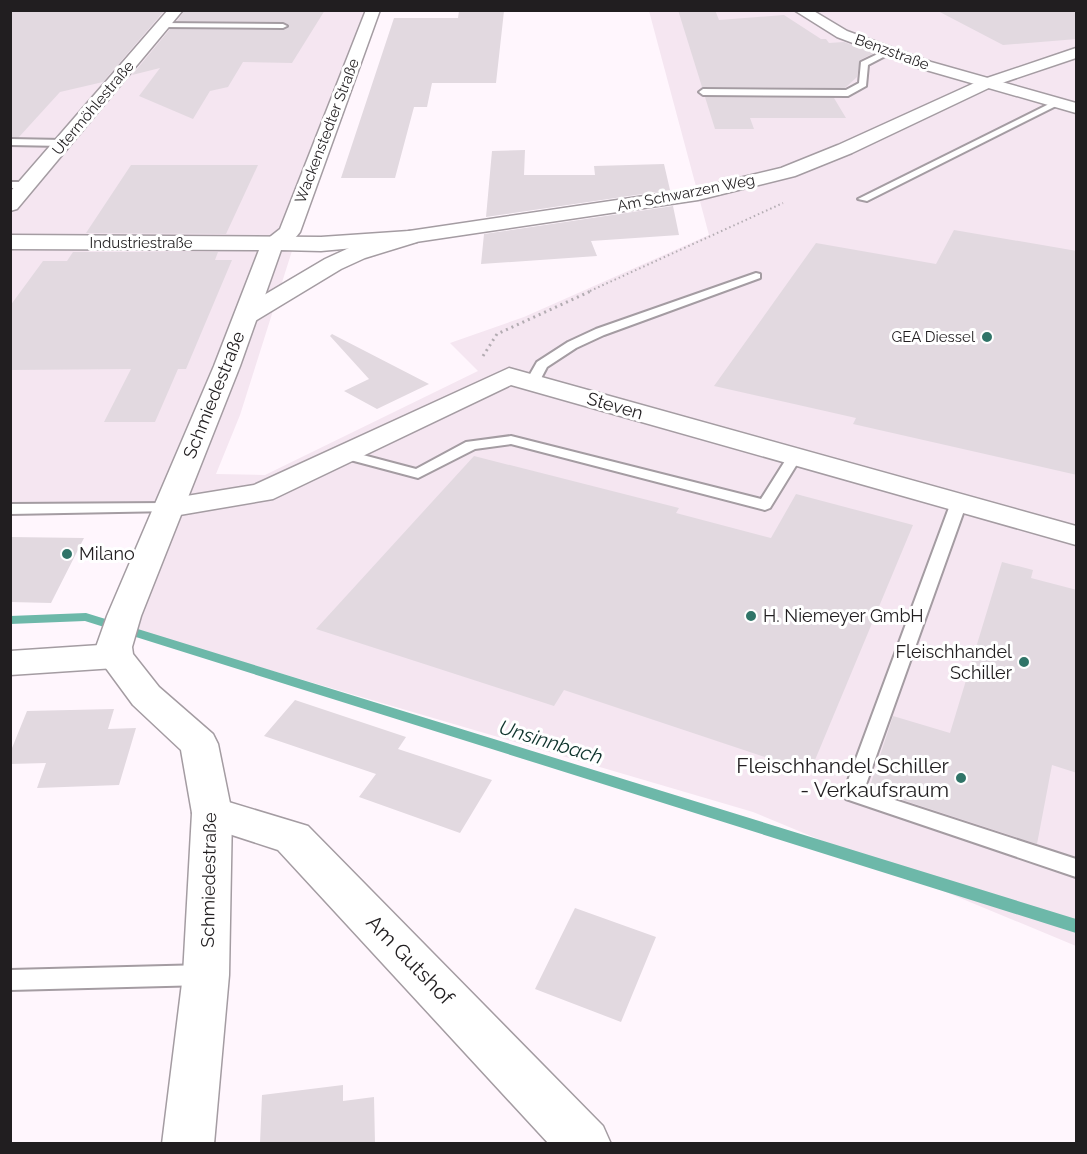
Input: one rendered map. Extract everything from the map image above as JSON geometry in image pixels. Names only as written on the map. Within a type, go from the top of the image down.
[{"type":"street","name":"Utermöhlestraße","points":[[10,205],[19,185],[63,143],[176,10]]},
{"type":"street","name":"Wackenstedter Straße","points":[[272,243],[289,232],[373,10]]},
{"type":"street","name":"Benzstraße","points":[[801,10],[842,34],[889,52],[1077,108]]},
{"type":"street","name":"Am Schwarzen Weg","points":[[272,243],[321,244],[409,237],[643,203],[746,183],[788,172],[845,149],[987,83],[1077,53]]},
{"type":"street","name":"Schmiedestraße","points":[[246,316],[333,264],[357,253],[409,237]]},
{"type":"street","name":"Industriestraße","points":[[10,242],[272,243]]},
{"type":"street","name":"Schmiedestraße","points":[[188,1143],[206,975],[212,813],[199,744],[146,696],[118,640],[168,508],[246,316],[272,243]]},
{"type":"street","name":"Steven","points":[[168,508],[262,493],[509,376],[795,456],[958,505],[1077,536]]},
{"type":"street","points":[[10,663],[118,640]]},
{"type":"street","name":"Am Gutshof","points":[[212,813],[293,838],[585,1143]]},
{"type":"lane","points":[[163,26],[283,26]]},
{"type":"lane","points":[[703,92],[848,93],[863,84],[864,64],[889,52]]},
{"type":"lane","points":[[863,199],[1058,103]]},
{"type":"lane","points":[[10,142],[63,143]]},
{"type":"lane","points":[[532,383],[542,365],[581,341],[600,332],[756,276]]},
{"type":"lane","points":[[344,454],[418,474],[471,445],[511,440],[765,505],[795,456]]},
{"type":"lane","points":[[958,505],[853,794],[1077,868]]},
{"type":"lane","points":[[10,509],[168,508]]},
{"type":"lane","points":[[10,980],[206,975]]},
{"type":"path","points":[[480,362],[497,334],[792,199]]},
{"type":"shaded area","points":[[10,11],[368,11],[240,415],[216,474],[265,475],[478,371],[450,343],[524,317],[709,235],[649,11],[1076,11],[1076,946],[753,812],[137,631],[167,508],[11,511]]},
{"type":"building","points":[[10,10],[165,10],[103,82],[60,92],[19,137],[10,137]]},
{"type":"building","points":[[185,10],[325,10],[292,63],[243,62],[228,87],[210,91],[193,119],[139,96],[160,68],[132,75],[170,29],[283,30],[289,25],[283,22],[177,21]]},
{"type":"building","points":[[678,10],[715,10],[719,20],[784,15],[821,39],[826,39],[829,43],[844,42],[874,53],[860,60],[857,77],[845,88],[702,87]]},
{"type":"building","points":[[936,10],[1077,10],[1077,39],[1003,45]]},
{"type":"building","points":[[459,11],[504,11],[496,83],[432,83],[427,107],[414,107],[395,178],[341,178],[394,18],[458,18]]},
{"type":"building","points":[[705,97],[834,98],[846,118],[750,118],[754,129],[715,129]]},
{"type":"building","points":[[525,150],[524,175],[595,175],[594,166],[664,164],[670,190],[486,217],[492,151]]},
{"type":"building","points":[[131,165],[258,165],[226,234],[86,233]]},
{"type":"building","points":[[673,206],[679,235],[591,241],[597,256],[481,264],[484,234]]},
{"type":"building","name":"GEA Diessel","points":[[954,230],[1077,251],[1077,475],[853,424],[856,418],[714,386],[816,243],[936,264]]},
{"type":"building","points":[[73,252],[218,252],[215,260],[232,260],[186,369],[178,369],[155,422],[104,422],[131,369],[10,370],[10,306],[43,261],[67,261]]},
{"type":"building","points":[[332,334],[429,384],[377,409],[344,391],[369,379],[330,336]]},
{"type":"building","points":[[474,456],[679,508],[676,513],[771,538],[796,494],[913,525],[810,772],[564,690],[554,706],[316,629]]},
{"type":"building","points":[[10,537],[84,538],[51,603],[10,602]]},
{"type":"building","points":[[1002,562],[1033,570],[1031,578],[1077,590],[1077,773],[1052,765],[1037,844],[869,789],[893,716],[950,733]]},
{"type":"building","points":[[295,700],[406,737],[398,749],[492,780],[460,833],[359,797],[376,774],[264,736]]},
{"type":"building","points":[[114,709],[108,729],[136,728],[119,785],[37,788],[46,763],[10,764],[10,753],[27,711]]},
{"type":"building","points":[[575,908],[656,937],[621,1022],[535,989]]},
{"type":"building","points":[[343,1085],[343,1101],[374,1097],[375,1143],[260,1143],[262,1095]]},
{"type":"waterway","name":"Unsinnbach","points":[[10,620],[86,617],[1076,926]]},
{"type":"place","name":"GEA Diessel","points":[[987,337]]},
{"type":"place","name":"Milano","points":[[67,554]]},
{"type":"place","name":"H. Niemeyer GmbH","points":[[751,616]]},
{"type":"place","name":"Fleischhandel Schiller","points":[[1024,662]]},
{"type":"place","name":"Fleischhandel Schiller - Verkaufsraum","points":[[961,778]]}]
